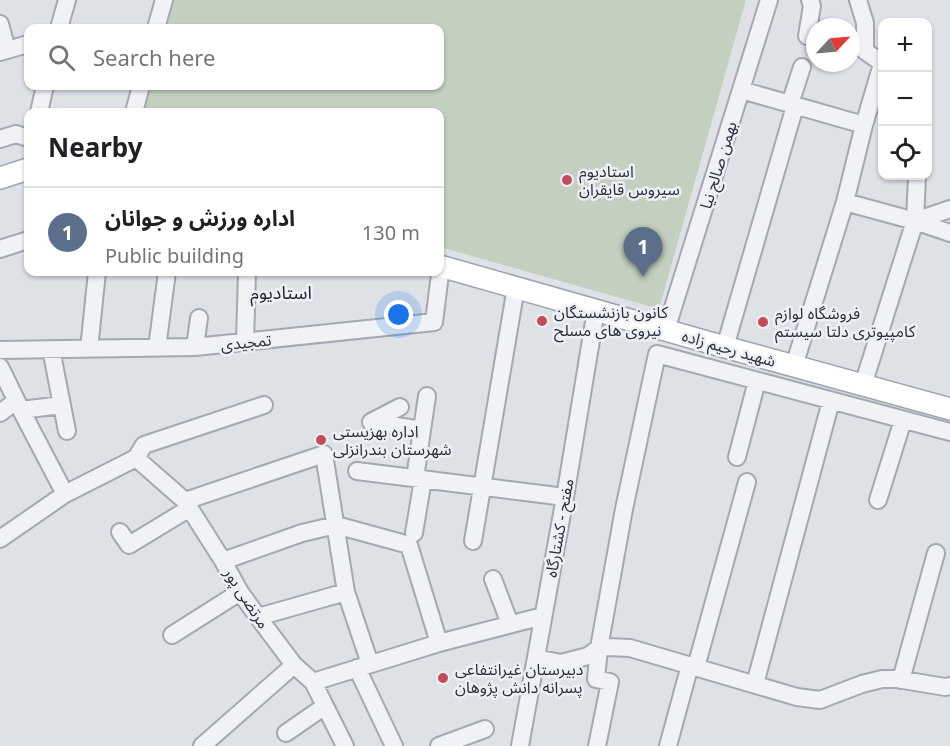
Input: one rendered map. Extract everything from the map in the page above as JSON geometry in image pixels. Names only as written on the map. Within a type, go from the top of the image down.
[{"type":"main road","points":[[0,178],[24,170]]},
{"type":"main road","name":"شهید رحیم زاده","points":[[444,267],[950,409]]},
{"type":"street","points":[[60,24],[67,0]]},
{"type":"street","points":[[157,24],[164,0]]},
{"type":"street","name":"بهمن صالح نیا","points":[[666,330],[769,0]]},
{"type":"street","points":[[810,0],[812,6],[810,18]]},
{"type":"street","points":[[858,0],[865,23],[865,51],[878,64]]},
{"type":"street","points":[[0,24],[3,51],[24,45]]},
{"type":"street","points":[[725,347],[802,67]]},
{"type":"street","points":[[794,366],[845,202],[864,125],[881,72]]},
{"type":"street","points":[[40,108],[44,90]]},
{"type":"street","points":[[135,108],[140,90]]},
{"type":"street","points":[[741,90],[864,125]]},
{"type":"street","points":[[0,139],[16,134],[24,137]]},
{"type":"street","points":[[863,385],[915,221],[917,180]]},
{"type":"street","points":[[845,202],[950,233]]},
{"type":"street","points":[[915,221],[950,209]]},
{"type":"street","points":[[0,249],[24,241]]},
{"type":"street","points":[[89,349],[97,276]]},
{"type":"street","points":[[157,348],[166,276]]},
{"type":"street","points":[[245,342],[247,276]]},
{"type":"street","name":"تمجیدی","points":[[0,350],[195,347],[434,322],[439,276]]},
{"type":"street","points":[[473,541],[516,287]]},
{"type":"street","name":"مفتح - کشتارگاه","points":[[520,746],[596,310]]},
{"type":"street","points":[[195,347],[199,318]]},
{"type":"street","points":[[51,349],[67,431]]},
{"type":"street","points":[[597,746],[610,682],[596,680],[599,648],[624,510],[657,354],[950,432]]},
{"type":"street","points":[[0,367],[65,494]]},
{"type":"street","points":[[737,457],[757,381]]},
{"type":"street","points":[[414,533],[427,396]]},
{"type":"street","points":[[755,684],[831,401]]},
{"type":"street","points":[[0,413],[18,406],[62,405]]},
{"type":"street","points":[[0,539],[65,494],[136,458],[144,445],[264,405]]},
{"type":"street","points":[[400,407],[371,422],[422,430]]},
{"type":"street","points":[[878,500],[903,420]]},
{"type":"street","points":[[120,532],[129,545],[188,505],[324,454],[346,592],[364,666],[394,746]]},
{"type":"street","name":"مرتضی پور","points":[[136,458],[188,505],[258,617],[294,665],[313,682],[345,746]]},
{"type":"street","points":[[357,471],[565,497]]},
{"type":"street","points":[[668,746],[747,482]]},
{"type":"street","points":[[223,561],[302,533],[336,525],[409,545],[439,643]]},
{"type":"street","points":[[902,680],[936,553]]},
{"type":"street","points":[[493,579],[510,624]]},
{"type":"street","points":[[172,635],[240,591]]},
{"type":"street","points":[[258,617],[346,592]]},
{"type":"street","points":[[313,682],[439,643],[543,616]]},
{"type":"street","points":[[536,658],[561,663],[588,656],[599,648],[607,646],[630,648],[797,697],[820,700],[882,679],[950,686]]},
{"type":"street","points":[[202,746],[294,665]]},
{"type":"street","points":[[286,733],[325,706]]},
{"type":"street","points":[[439,746],[485,729]]},
{"type":"green space","name":"استادیوم سیروس قایقران","points":[[174,0],[746,0],[659,309],[444,248],[444,108],[144,108],[149,90],[444,90],[444,24],[167,24]]},
{"type":"place","name":"استادیوم سیروس قایقران","points":[[567,180]]},
{"type":"place","name":"اداره ورزش و جوانان","points":[[643,277]]},
{"type":"place","name":"کانون بازنشستگان نیروی های مسلح","points":[[542,321]]},
{"type":"place","name":"فروشگاه لوازم کامپیوتری دلتا سیستم","points":[[763,322]]},
{"type":"place","name":"اداره بهزیستی شهرستان بندرانزلی","points":[[321,440]]},
{"type":"place","name":"دبیرستان غیرانتفاعی پسرانه دانش پژوهان","points":[[443,678]]},
{"type":"district","name":"استادیوم","points":[[281,293]]}]
